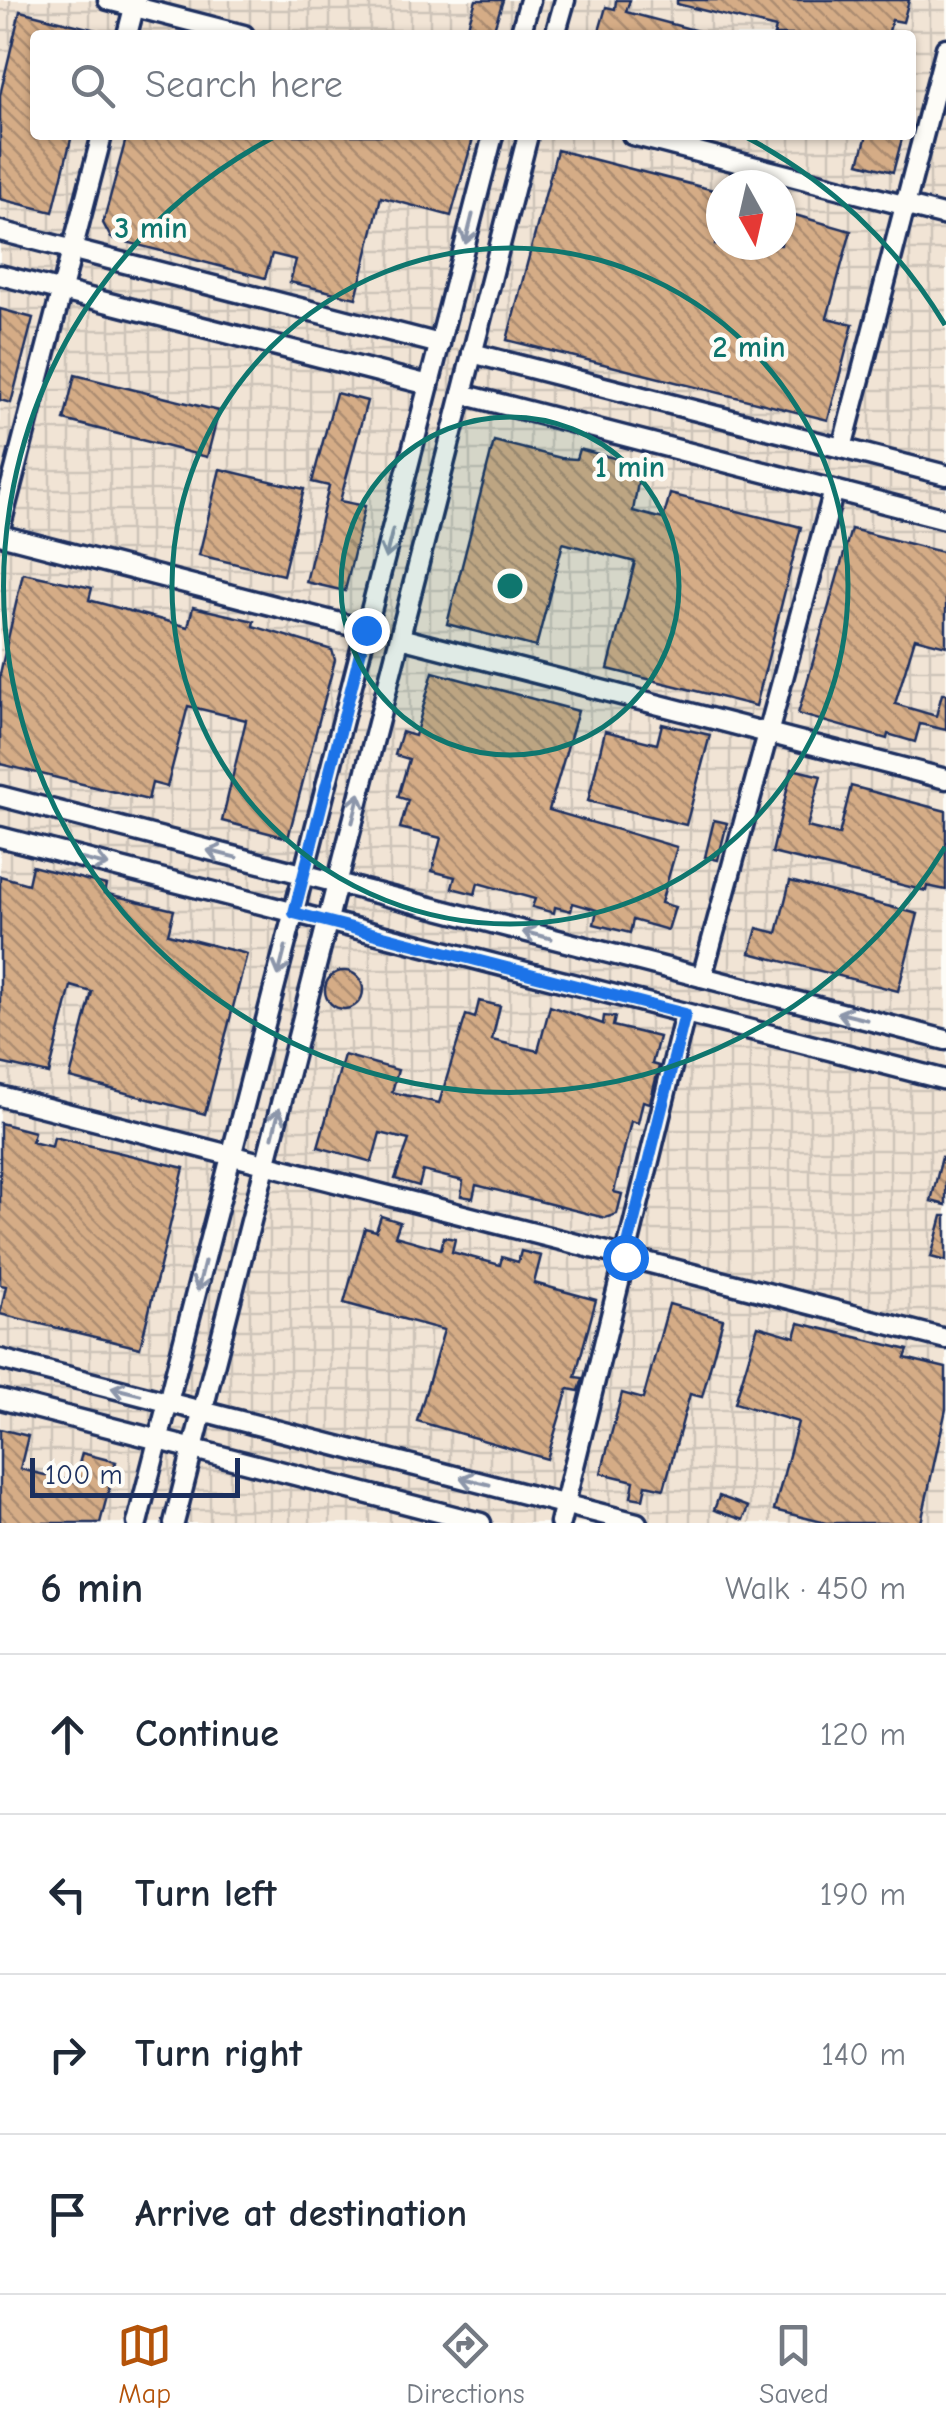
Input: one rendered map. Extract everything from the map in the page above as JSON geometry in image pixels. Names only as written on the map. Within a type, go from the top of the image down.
[{"type":"street","points":[[108,0],[227,30]]},
{"type":"street","points":[[521,30],[530,0]]},
{"type":"street","points":[[556,30],[565,0]]},
{"type":"street","points":[[129,30],[136,4]]},
{"type":"street","points":[[842,448],[946,48]]},
{"type":"street","points":[[0,528],[101,140]]},
{"type":"street","points":[[137,1523],[493,140]]},
{"type":"street","points":[[174,1523],[527,140]]},
{"type":"street","points":[[652,140],[946,216]]},
{"type":"street","points":[[0,231],[440,344]]},
{"type":"street","points":[[0,275],[429,385]]},
{"type":"street","points":[[472,353],[946,475]]},
{"type":"street","points":[[462,394],[946,518]]},
{"type":"street","points":[[702,977],[771,734],[834,490]]},
{"type":"street","points":[[0,536],[366,630]]},
{"type":"street","points":[[400,638],[946,779]]},
{"type":"street","points":[[0,796],[946,1040]]},
{"type":"street","points":[[0,837],[946,1080]]},
{"type":"street","points":[[562,1514],[685,1014]]},
{"type":"street","points":[[0,1096],[946,1340]]},
{"type":"street","points":[[0,1358],[203,1411],[562,1514],[637,1523]]},
{"type":"street","points":[[0,1399],[481,1523]]},
{"type":"shaded area","points":[[0,0],[946,0],[946,1523],[0,1523]]},
{"type":"building","points":[[476,0],[503,0],[494,30],[467,30]]},
{"type":"building","points":[[616,0],[630,0],[626,12],[694,30],[599,30],[606,7],[615,9]]},
{"type":"building","points":[[677,0],[909,0],[903,22],[892,20],[889,30],[775,30],[677,4]]},
{"type":"building","points":[[20,11],[96,30],[30,30],[30,140],[71,140],[53,212],[0,199],[0,95]]},
{"type":"building","points":[[126,140],[473,140],[451,216],[381,197],[356,298],[290,282],[296,260],[272,254],[265,278],[111,238],[103,223]]},
{"type":"building","points":[[866,140],[902,140],[893,172],[859,163]]},
{"type":"building","points":[[557,150],[706,188],[706,260],[796,260],[796,215],[851,231],[827,318],[853,324],[828,420],[507,340]]},
{"type":"building","points":[[0,309],[33,318],[11,403],[0,400]]},
{"type":"building","points":[[75,375],[219,411],[207,457],[64,420]]},
{"type":"building","points":[[336,393],[367,401],[340,501],[365,506],[345,591],[306,582],[329,486],[312,482]]},
{"type":"building","points":[[494,441],[561,458],[576,459],[579,449],[641,465],[633,511],[663,519],[670,494],[801,527],[756,706],[608,669],[635,562],[563,543],[536,647],[447,624]]},
{"type":"building","points":[[220,469],[304,489],[283,575],[199,555]]},
{"type":"building","points":[[851,529],[946,553],[946,646],[915,638],[895,704],[936,716],[942,694],[946,694],[946,730],[920,724],[915,742],[888,734],[887,739],[798,714]]},
{"type":"building","points":[[23,573],[92,588],[89,600],[188,627],[193,607],[254,621],[253,626],[332,650],[335,660],[288,838],[222,821],[246,720],[188,706],[167,787],[152,783],[148,800],[0,764],[0,674]]},
{"type":"building","points":[[433,672],[578,711],[549,810],[677,847],[661,903],[675,907],[668,930],[633,920],[630,933],[594,924],[597,910],[573,903],[571,911],[555,907],[554,913],[532,907],[535,899],[478,883],[475,894],[452,888],[455,877],[432,871],[441,838],[400,828],[408,800],[398,797],[409,759],[395,755],[402,732],[415,736]]},
{"type":"building","points":[[662,724],[710,735],[686,825],[588,801],[605,731],[657,744]]},
{"type":"building","points":[[792,769],[821,776],[807,827],[839,835],[851,786],[946,811],[946,890],[927,886],[926,891],[772,853]]},
{"type":"building","points":[[714,820],[727,823],[718,860],[705,857]]},
{"type":"building","points":[[32,866],[106,885],[104,893],[174,910],[168,934],[247,954],[205,1114],[70,1078],[92,992],[71,986],[49,1074],[0,1063],[0,876],[28,884]]},
{"type":"building","points":[[790,881],[918,914],[898,991],[750,953],[757,928],[777,933]]},
{"type":"building","points":[[344,971],[357,977],[363,990],[357,1003],[344,1009],[331,1003],[325,990],[331,977]]},
{"type":"building","points":[[479,1001],[500,1006],[492,1040],[538,1051],[550,1006],[603,1024],[604,1016],[615,1017],[613,1026],[659,1037],[652,1064],[659,1066],[650,1103],[643,1101],[638,1123],[631,1121],[614,1192],[622,1194],[617,1214],[605,1218],[476,1185],[473,1198],[461,1196],[463,1181],[423,1171],[419,1186],[395,1179],[409,1140],[380,1133],[372,1162],[318,1147],[344,1055],[398,1070],[392,1092],[439,1103],[466,1015],[475,1018]]},
{"type":"building","points":[[0,1123],[34,1132],[32,1142],[52,1147],[54,1137],[184,1168],[140,1348],[0,1314],[6,1286],[0,1285]]},
{"type":"building","points":[[942,1157],[946,1158],[946,1205],[931,1201]]},
{"type":"building","points":[[381,1216],[400,1222],[395,1236],[441,1249],[444,1237],[455,1239],[452,1252],[500,1265],[502,1257],[518,1262],[521,1251],[541,1256],[534,1283],[596,1300],[575,1377],[583,1378],[579,1391],[568,1389],[547,1459],[417,1421],[444,1330],[344,1303],[365,1228],[376,1231]]},
{"type":"building","points":[[942,1216],[946,1216],[946,1261],[931,1257]]},
{"type":"building","points":[[669,1304],[723,1319],[702,1397],[690,1394],[664,1489],[646,1485],[643,1499],[631,1497],[634,1481],[601,1473],[622,1393],[643,1399]]},
{"type":"building","points":[[799,1323],[908,1350],[905,1358],[946,1368],[946,1409],[921,1523],[826,1523],[774,1510],[798,1422],[735,1403],[758,1326],[795,1337]]},
{"type":"building","points":[[0,1429],[28,1436],[20,1469],[74,1482],[82,1453],[116,1462],[100,1523],[0,1523]]},
{"type":"building","points":[[719,1496],[748,1507],[743,1520],[714,1510]]},
{"type":"route","points":[[366,630],[294,913],[685,1014],[625,1257]]}]
